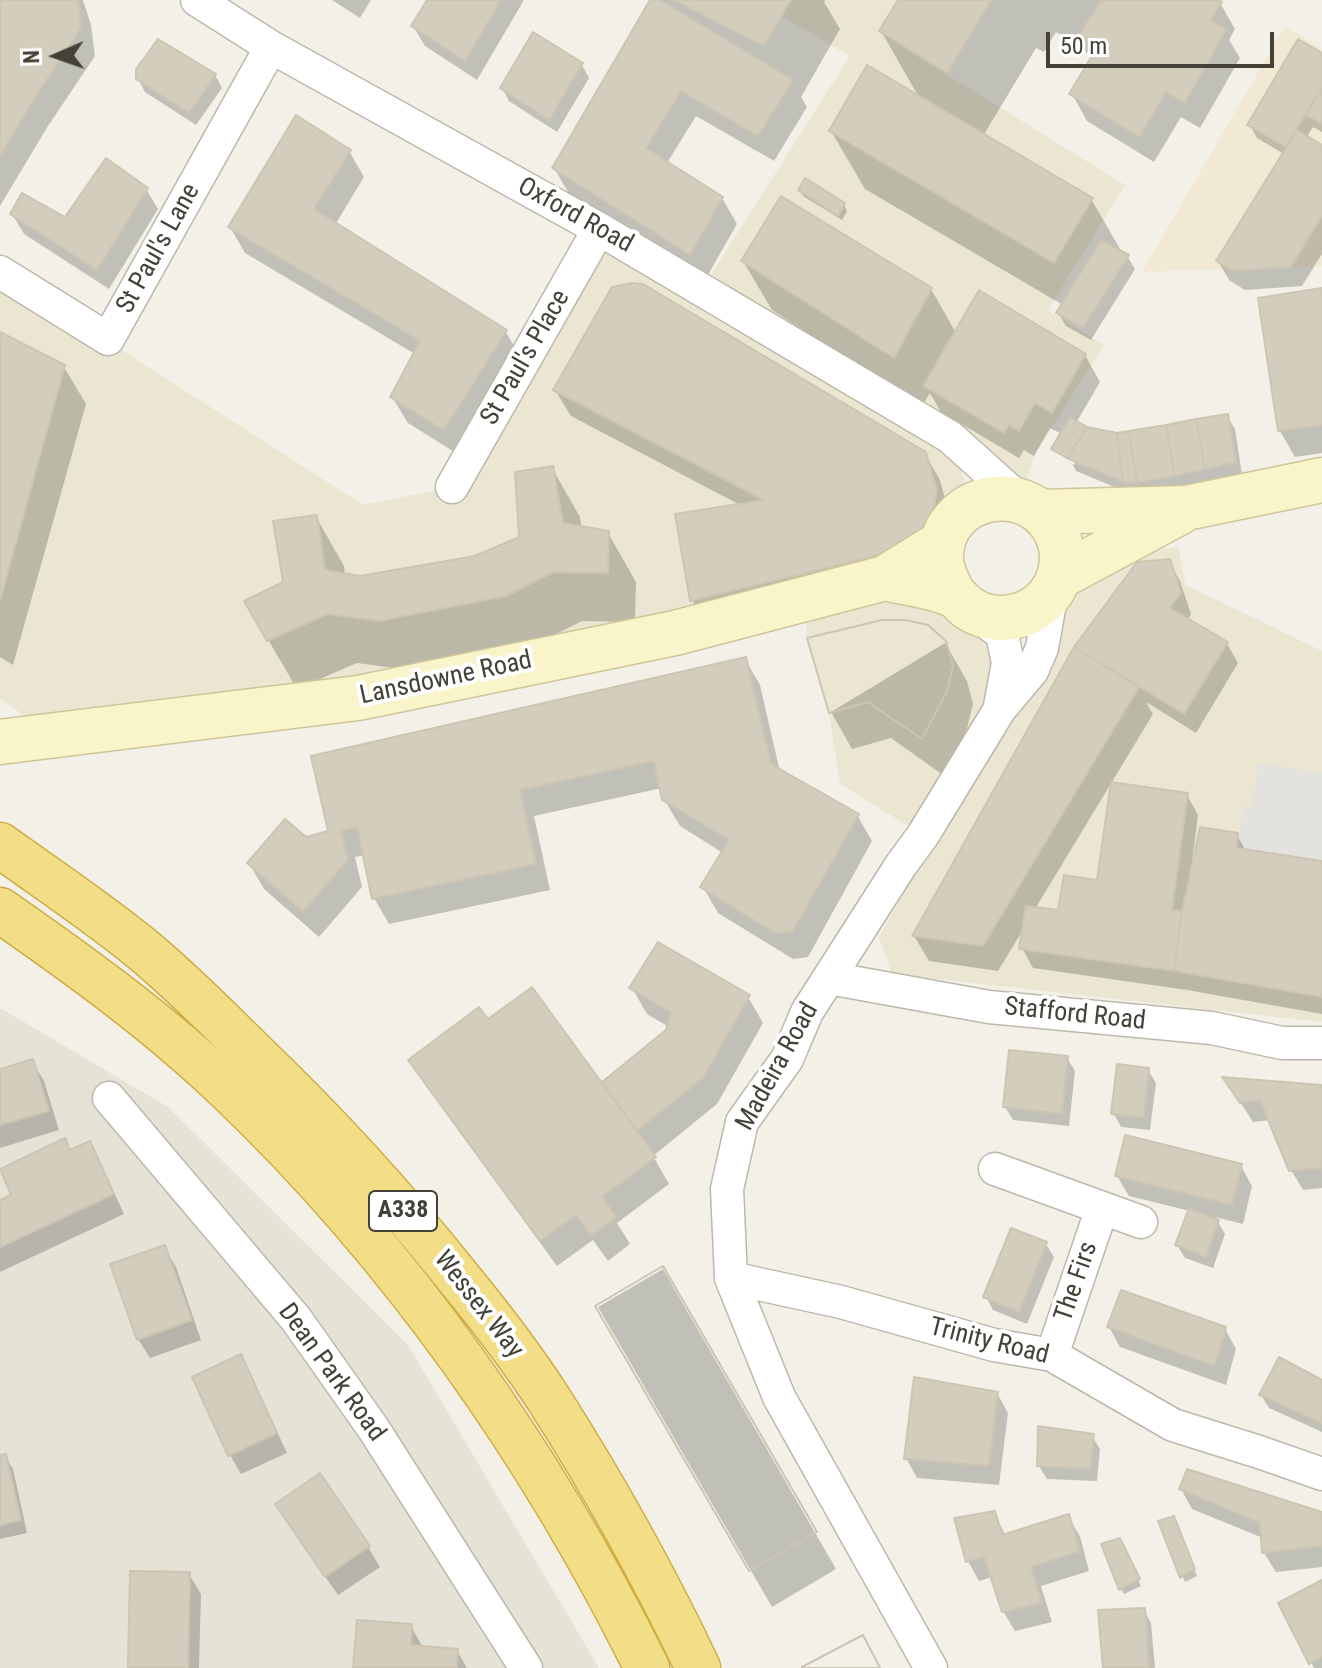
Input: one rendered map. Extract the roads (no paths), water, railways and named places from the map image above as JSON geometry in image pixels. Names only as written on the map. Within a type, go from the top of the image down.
[{"type":"highway","name":"Wessex Way","points":[[0,845],[141,948],[198,1000],[280,1078],[355,1156],[423,1234],[490,1317],[547,1396],[613,1506],[698,1668]]},
{"type":"highway","name":"Wessex Way","points":[[0,910],[163,1032],[227,1088],[332,1197],[404,1281],[507,1424],[597,1573],[647,1668]]},
{"type":"main road","points":[[1031,506],[1053,526],[1060,542],[1062,559],[1055,585],[1039,606],[1023,615],[1004,618],[986,616],[961,602],[945,578],[941,560],[948,533],[965,510],[982,501],[1001,498],[1031,506],[1186,508],[1322,480]]},
{"type":"main road","points":[[1055,585],[1186,508]]},
{"type":"main road","name":"Lansdowne Road","points":[[3,742],[358,698],[675,633],[885,578],[948,533]]},
{"type":"main road","name":"Lansdowne Road","points":[[885,578],[961,602]]},
{"type":"street","name":"Oxford Road","points":[[197,0],[271,47],[599,229],[950,437],[1031,506]]},
{"type":"street","name":"St Paul's Lane","points":[[0,272],[108,339],[271,47]]},
{"type":"street","name":"St Paul's Place","points":[[452,487],[599,229]]},
{"type":"street","points":[[948,533],[964,479],[950,437]]},
{"type":"street","name":"Madeira Road","points":[[931,1668],[779,1397],[731,1278],[727,1189],[742,1122],[787,1059],[807,1012],[923,835],[1000,709],[1032,671],[1042,648],[1055,585]]},
{"type":"street","name":"Madeira Road","points":[[961,602],[1002,634],[1008,663],[1000,709]]},
{"type":"street","name":"Stafford Road","points":[[829,978],[989,1007],[1212,1028],[1282,1043],[1322,1043]]},
{"type":"street","name":"Dean Park Road","points":[[109,1098],[296,1319],[373,1428],[526,1668]]},
{"type":"street","name":"The Firs","points":[[995,1169],[1141,1222]]},
{"type":"street","name":"The Firs","points":[[1052,1355],[1102,1208]]},
{"type":"street","name":"Trinity Road","points":[[731,1278],[841,1302],[994,1345],[1052,1355],[1173,1425],[1322,1474]]}]
